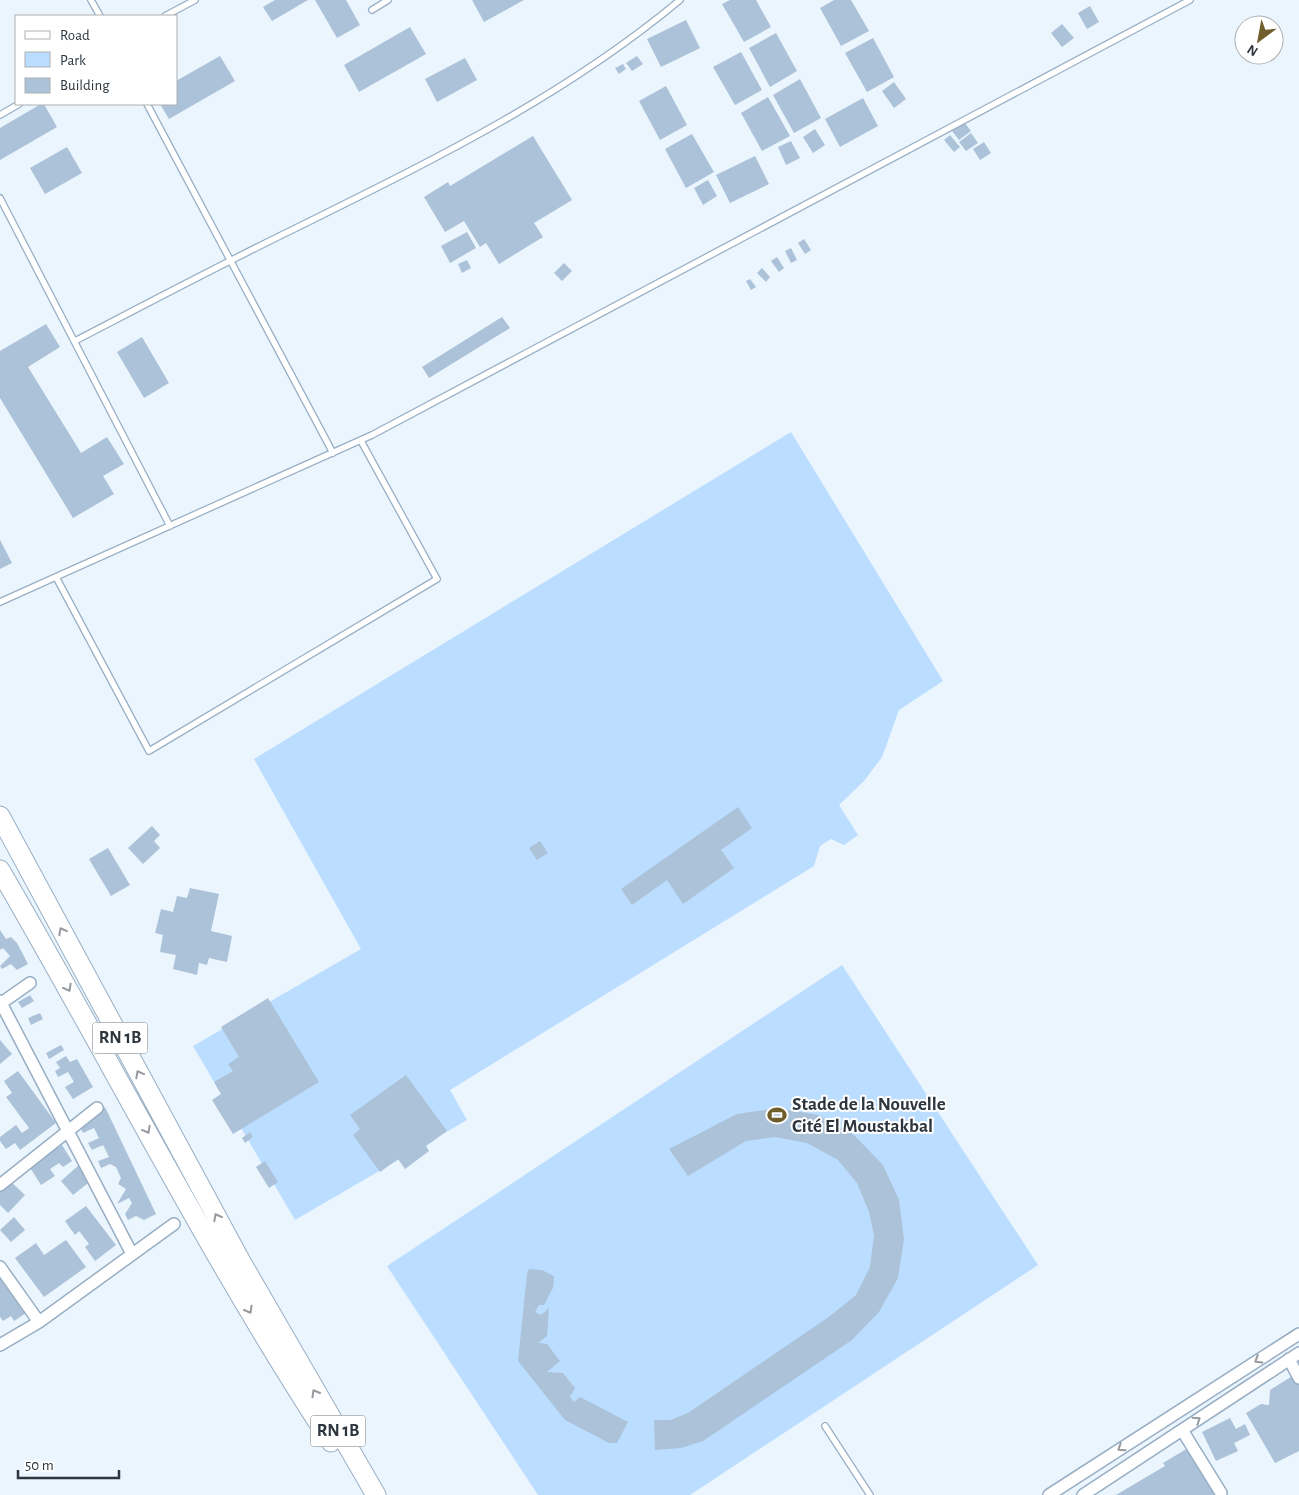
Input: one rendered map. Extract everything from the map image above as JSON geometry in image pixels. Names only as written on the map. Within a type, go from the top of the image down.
[{"type":"main road","name":"RN 1B","points":[[0,816],[232,1264]]},
{"type":"main road","name":"RN 1B","points":[[0,870],[232,1264],[365,1495]]},
{"type":"main road","name":"RN 1B","points":[[294,1371],[376,1495]]},
{"type":"street","points":[[30,984],[0,1003],[132,1254]]},
{"type":"street","points":[[0,1184],[96,1108]]},
{"type":"street","points":[[0,1345],[39,1322],[174,1224]]},
{"type":"street","points":[[0,1267],[39,1322]]},
{"type":"street","points":[[1049,1495],[1299,1334]]},
{"type":"street","points":[[1083,1495],[1299,1352]]},
{"type":"street","points":[[1289,1359],[1299,1378]]},
{"type":"street","points":[[1182,1430],[1221,1493]]},
{"type":"lane","points":[[91,0],[99,15]]},
{"type":"lane","points":[[167,15],[195,0]]},
{"type":"lane","points":[[372,10],[388,0]]},
{"type":"lane","points":[[75,341],[230,260],[418,168],[553,94],[658,19],[680,0]]},
{"type":"lane","points":[[0,602],[361,440],[1190,0]]},
{"type":"lane","points":[[0,114],[17,105]]},
{"type":"lane","points":[[147,105],[333,453]]},
{"type":"lane","points":[[0,198],[170,526]]},
{"type":"lane","points":[[56,576],[149,751],[437,579],[361,440]]},
{"type":"lane","points":[[825,1426],[870,1495]]},
{"type":"green space","points":[[791,432],[943,681],[899,710],[882,757],[864,781],[839,805],[858,835],[844,845],[831,839],[820,846],[814,866],[450,1090],[467,1120],[295,1220],[193,1046],[361,949],[254,759]]},
{"type":"green space","name":"Stade de la Nouvelle Cité El Moustakbal","points":[[842,965],[1038,1265],[690,1495],[538,1495],[387,1266]]},
{"type":"building","points":[[275,0],[308,0],[272,21],[263,7]]},
{"type":"building","points":[[315,0],[346,0],[360,25],[337,38]]},
{"type":"building","points":[[472,0],[524,0],[484,22]]},
{"type":"building","points":[[730,0],[756,0],[771,27],[744,42],[722,4]]},
{"type":"building","points":[[834,0],[851,0],[869,31],[841,46],[820,8]]},
{"type":"building","points":[[1090,6],[1099,22],[1087,29],[1078,13]]},
{"type":"building","points":[[686,20],[700,48],[661,67],[647,39]]},
{"type":"building","points":[[1062,24],[1074,38],[1062,47],[1051,33]]},
{"type":"building","points":[[410,27],[426,54],[359,92],[344,65]]},
{"type":"building","points":[[776,33],[797,71],[770,87],[749,48]]},
{"type":"building","points":[[873,38],[894,77],[867,92],[845,53]]},
{"type":"building","points":[[741,52],[762,90],[735,105],[713,67]]},
{"type":"building","points":[[220,56],[235,81],[169,119],[161,105],[178,105],[178,80]]},
{"type":"building","points":[[637,56],[643,64],[632,71],[626,63]]},
{"type":"building","points":[[465,58],[477,80],[437,102],[425,79]]},
{"type":"building","points":[[623,64],[626,69],[619,74],[615,68]]},
{"type":"building","points":[[800,79],[821,118],[794,133],[773,95]]},
{"type":"building","points":[[894,82],[906,99],[894,108],[882,91]]},
{"type":"building","points":[[666,86],[687,125],[660,140],[639,101]]},
{"type":"building","points":[[768,97],[790,136],[762,151],[741,113]]},
{"type":"building","points":[[863,98],[878,126],[840,147],[825,119]]},
{"type":"building","points":[[39,105],[45,105],[57,127],[0,160],[0,128]]},
{"type":"building","points":[[964,122],[971,131],[959,140],[952,131]]},
{"type":"building","points":[[815,129],[825,145],[813,153],[803,137]]},
{"type":"building","points":[[971,133],[978,143],[966,151],[959,142]]},
{"type":"building","points":[[692,134],[714,172],[686,188],[665,149]]},
{"type":"building","points":[[950,135],[960,147],[954,152],[944,140]]},
{"type":"building","points":[[533,136],[572,200],[534,223],[543,237],[499,264],[486,243],[480,247],[464,221],[445,232],[424,197],[448,182],[450,186]]},
{"type":"building","points":[[791,141],[800,158],[786,165],[778,147]]},
{"type":"building","points":[[984,142],[991,153],[980,160],[973,149]]},
{"type":"building","points":[[67,147],[82,173],[45,194],[30,168]]},
{"type":"building","points":[[755,156],[769,184],[730,203],[716,175]]},
{"type":"building","points":[[708,180],[717,196],[703,205],[694,188]]},
{"type":"building","points":[[467,232],[476,248],[450,263],[441,246]]},
{"type":"building","points":[[804,239],[811,250],[805,254],[798,243]]},
{"type":"building","points":[[791,248],[797,260],[791,263],[785,251]]},
{"type":"building","points":[[777,257],[784,268],[779,272],[771,261]]},
{"type":"building","points":[[467,260],[471,268],[462,273],[458,264]]},
{"type":"building","points":[[564,263],[572,271],[562,281],[554,273]]},
{"type":"building","points":[[762,268],[770,277],[766,282],[757,273]]},
{"type":"building","points":[[750,279],[756,287],[751,290],[746,281]]},
{"type":"building","points":[[502,317],[510,328],[429,378],[422,367]]},
{"type":"building","points":[[46,324],[60,347],[28,367],[81,453],[107,437],[124,464],[103,476],[114,494],[73,518],[0,398],[0,351]]},
{"type":"building","points":[[142,337],[169,383],[144,398],[117,352]]},
{"type":"building","points":[[0,540],[12,563],[0,569]]},
{"type":"building","points":[[738,807],[752,828],[721,850],[734,868],[683,904],[667,880],[632,905],[621,889]]},
{"type":"building","points":[[152,826],[160,835],[154,841],[160,848],[143,864],[128,848]]},
{"type":"building","points":[[540,841],[548,853],[537,860],[529,848]]},
{"type":"building","points":[[108,848],[130,885],[111,896],[89,859]]},
{"type":"building","points":[[190,888],[219,894],[211,931],[232,936],[227,962],[209,958],[207,965],[199,963],[197,975],[173,969],[176,955],[160,952],[163,935],[155,933],[161,909],[173,912],[177,896],[187,898]]},
{"type":"building","points":[[0,930],[6,939],[11,937],[17,943],[28,964],[17,970],[11,964],[2,969],[0,966],[10,956],[3,948],[0,950]]},
{"type":"building","points":[[30,995],[34,1001],[22,1008],[18,1002]]},
{"type":"building","points":[[268,998],[319,1082],[233,1134],[212,1100],[221,1094],[214,1082],[233,1071],[228,1064],[239,1057],[221,1027]]},
{"type":"building","points":[[40,1013],[43,1019],[31,1025],[28,1018]]},
{"type":"building","points":[[0,1040],[12,1054],[0,1064]]},
{"type":"building","points":[[61,1045],[64,1050],[49,1059],[46,1053]]},
{"type":"building","points":[[66,1056],[70,1062],[77,1059],[93,1087],[73,1099],[65,1087],[74,1082],[68,1072],[58,1077],[55,1071],[60,1068],[56,1062]]},
{"type":"building","points":[[18,1071],[56,1123],[20,1150],[15,1143],[6,1149],[0,1141],[0,1137],[16,1125],[22,1133],[29,1128],[6,1097],[12,1093],[4,1081]]},
{"type":"building","points":[[406,1075],[447,1131],[426,1146],[429,1151],[405,1169],[398,1159],[380,1172],[353,1135],[360,1129],[350,1115]]},
{"type":"building","points":[[105,1107],[156,1214],[144,1220],[136,1216],[128,1220],[125,1214],[132,1203],[129,1198],[117,1204],[126,1189],[118,1184],[121,1178],[116,1167],[110,1164],[101,1168],[98,1161],[109,1157],[103,1145],[92,1150],[88,1143],[99,1138],[94,1128],[83,1133],[80,1126],[90,1121],[88,1116]]},
{"type":"building","points":[[778,1108],[818,1115],[854,1135],[883,1165],[899,1200],[904,1239],[898,1278],[879,1312],[852,1340],[703,1441],[681,1448],[655,1450],[654,1420],[670,1420],[688,1413],[830,1316],[856,1295],[870,1267],[874,1235],[869,1212],[857,1183],[838,1160],[807,1143],[775,1137],[746,1141],[688,1176],[669,1149],[737,1114]]},
{"type":"building","points":[[250,1132],[253,1137],[245,1143],[242,1138]]},
{"type":"building","points":[[62,1145],[72,1161],[63,1167],[59,1163],[50,1169],[55,1176],[41,1185],[29,1166]]},
{"type":"building","points":[[265,1161],[278,1182],[269,1188],[256,1167]]},
{"type":"building","points":[[79,1165],[92,1180],[73,1195],[61,1181]]},
{"type":"building","points":[[9,1180],[25,1195],[8,1213],[0,1205],[0,1189]]},
{"type":"building","points":[[86,1206],[116,1245],[95,1261],[85,1247],[89,1244],[79,1231],[75,1235],[65,1221]]},
{"type":"building","points":[[14,1217],[25,1230],[11,1242],[0,1230]]},
{"type":"building","points":[[66,1240],[86,1267],[44,1297],[15,1258],[36,1243],[44,1255]]},
{"type":"building","points":[[529,1269],[542,1270],[554,1276],[553,1288],[544,1305],[539,1305],[535,1312],[541,1315],[549,1308],[547,1336],[538,1343],[547,1344],[560,1361],[547,1372],[563,1373],[575,1388],[570,1397],[574,1402],[580,1397],[628,1422],[617,1443],[609,1443],[565,1420],[518,1361]]},
{"type":"building","points":[[0,1274],[26,1313],[14,1321],[11,1316],[3,1321],[0,1317]]},
{"type":"building","points":[[1294,1375],[1299,1384],[1299,1451],[1275,1463],[1246,1413],[1261,1404],[1269,1405],[1270,1390]]},
{"type":"building","points":[[1230,1418],[1236,1429],[1245,1424],[1250,1435],[1234,1443],[1238,1451],[1216,1461],[1202,1432]]},
{"type":"building","points":[[1188,1448],[1216,1495],[1116,1495],[1165,1466],[1163,1463]]},
{"type":"place","name":"Stade de la Nouvelle Cité El Moustakbal","points":[[777,1115]]}]
